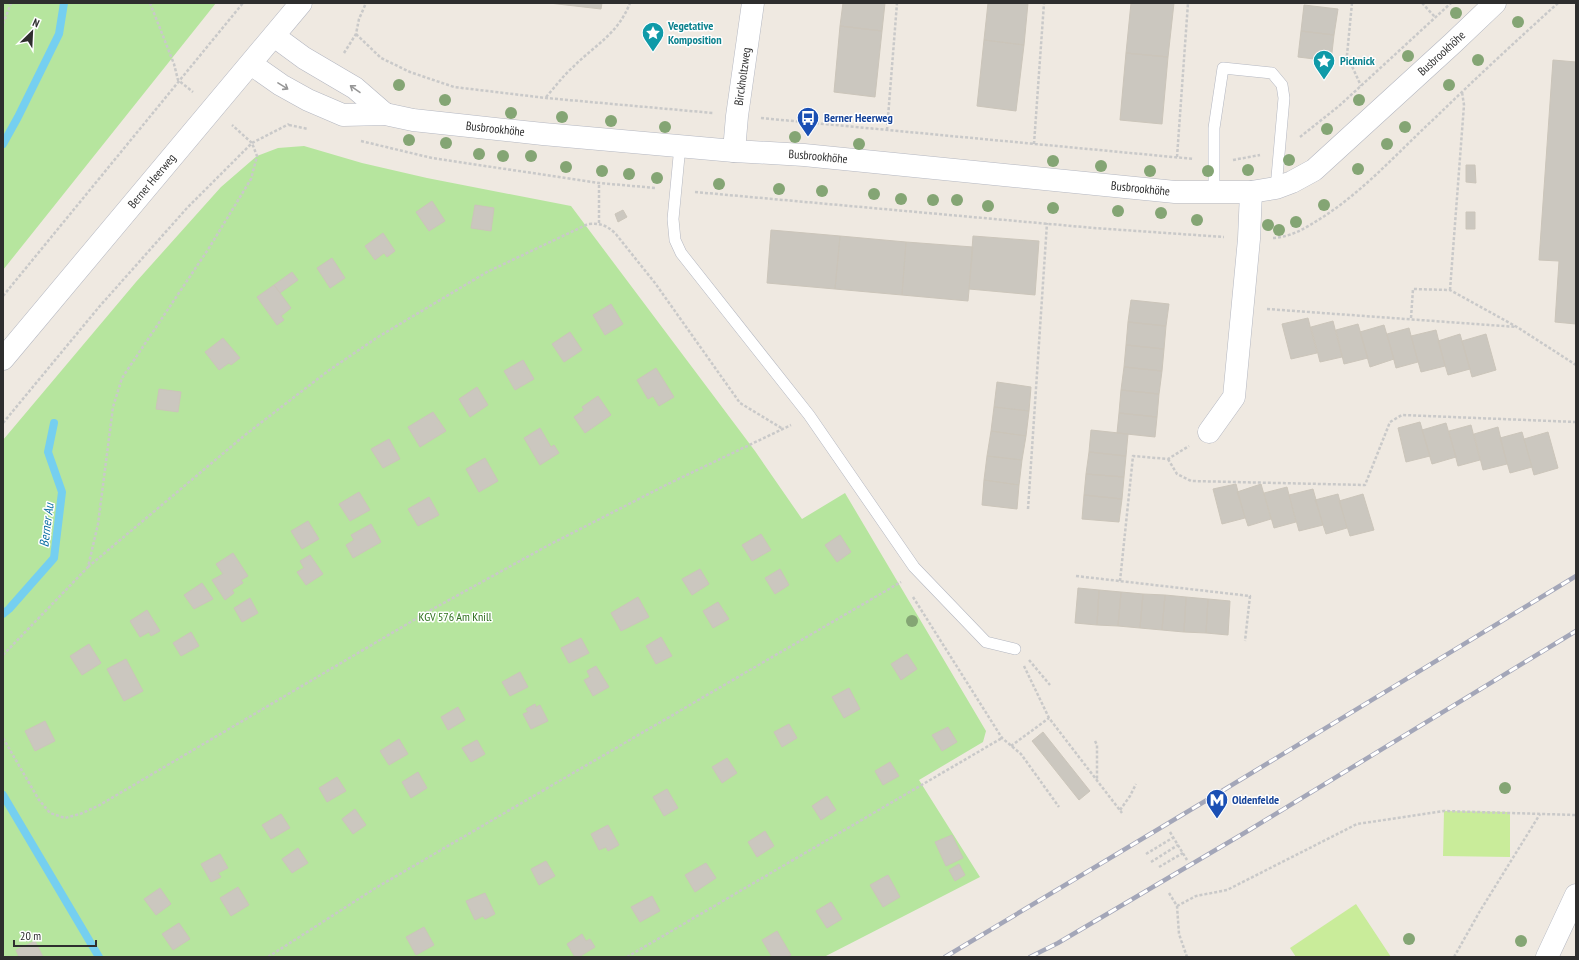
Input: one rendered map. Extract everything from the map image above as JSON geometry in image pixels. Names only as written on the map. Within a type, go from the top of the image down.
[{"type":"street","name":"Berner Heerweg","points":[[3,360],[301,3]]},
{"type":"street","name":"Birckholtzweg","points":[[734,151],[737,116],[753,3]]},
{"type":"street","name":"Busbrookhöhe","points":[[251,64],[281,85],[308,100],[343,115],[385,114],[413,120],[459,125],[734,151],[804,155],[1175,192],[1251,192],[1276,188],[1292,182],[1314,170],[1495,3]]},
{"type":"street","name":"Busbrookhöhe","points":[[274,36],[304,58],[355,88],[385,114]]},
{"type":"street","points":[[1209,432],[1234,397],[1249,239],[1251,192]]},
{"type":"street","points":[[1547,957],[1576,895]]},
{"type":"lane","points":[[1214,192],[1214,128],[1222,68],[1272,73],[1282,84],[1284,98],[1276,188]]},
{"type":"lane","points":[[680,146],[673,218],[675,240],[681,253],[809,415],[914,567],[986,642],[1015,649]]},
{"type":"path","points":[[3,24],[11,3]]},
{"type":"path","points":[[150,3],[174,64],[178,80]]},
{"type":"path","points":[[3,296],[242,3]]},
{"type":"path","points":[[342,57],[356,34],[359,19],[366,3]]},
{"type":"path","points":[[546,98],[573,67],[613,32],[626,14],[630,3]]},
{"type":"path","points":[[887,130],[897,3]]},
{"type":"path","points":[[1034,144],[1044,3]]},
{"type":"path","points":[[1188,3],[1177,157],[1223,161],[1243,159],[1266,154],[1288,145],[1311,130],[1451,3]]},
{"type":"path","points":[[1352,3],[1347,56],[1361,86]]},
{"type":"path","points":[[1422,3],[1435,18]]},
{"type":"path","points":[[357,140],[432,158],[599,183],[1094,228],[1249,239],[1276,238],[1290,235],[1306,228],[1339,206],[1370,182],[1462,92],[1558,3]]},
{"type":"path","points":[[1450,290],[1464,105],[1462,92]]},
{"type":"path","points":[[3,423],[99,307],[187,208],[252,143],[289,125],[292,120]]},
{"type":"path","points":[[289,125],[311,130]]},
{"type":"path","points":[[88,567],[98,524],[113,407],[122,378],[209,248],[251,179],[257,156],[252,143]]},
{"type":"path","points":[[598,223],[599,183]]},
{"type":"path","points":[[3,655],[88,567],[245,435],[328,371],[378,337],[488,272],[588,224],[598,223],[608,226],[655,283],[740,403],[784,429]]},
{"type":"path","points":[[1028,509],[1047,223]]},
{"type":"path","points":[[1411,318],[1413,289],[1450,290],[1516,327],[1576,365]]},
{"type":"path","points":[[1243,307],[1411,318],[1516,327]]},
{"type":"path","points":[[3,738],[39,800],[50,813],[65,818],[80,814],[111,798],[431,610],[547,546],[668,484],[784,429],[809,415]]},
{"type":"path","points":[[1168,459],[1177,474],[1190,481],[1365,486],[1390,422],[1402,415],[1576,422]]},
{"type":"path","points":[[1120,581],[1132,456],[1168,459],[1209,432]]},
{"type":"path","points":[[268,957],[380,885],[903,581],[914,567]]},
{"type":"path","points":[[1076,576],[1250,596],[1245,641]]},
{"type":"path","points":[[903,581],[1002,738],[1020,754],[1059,807]]},
{"type":"path","points":[[1015,649],[1032,663],[1050,685]]},
{"type":"path","points":[[1015,649],[1049,718],[1122,813]]},
{"type":"path","points":[[1011,746],[1049,718]]},
{"type":"path","points":[[627,957],[1002,738]]},
{"type":"path","points":[[1095,740],[1097,745],[1097,780]]},
{"type":"path","points":[[1120,810],[1136,784]]},
{"type":"path","points":[[1177,906],[1196,896],[1227,890],[1357,824],[1444,811],[1576,815]]},
{"type":"path","points":[[1454,957],[1480,911],[1540,814]]},
{"type":"path","points":[[1170,832],[1187,860]]},
{"type":"path","points":[[1146,854],[1174,838]]},
{"type":"path","points":[[1151,862],[1178,845]]},
{"type":"path","points":[[1159,867],[1183,853]]},
{"type":"path","points":[[1169,894],[1177,906],[1178,934],[1188,957]]},
{"type":"green space","points":[[3,3],[216,3],[3,270]]},
{"type":"green space","name":"KGV 576 Am Knill","points":[[304,146],[362,163],[427,178],[571,206],[755,451],[802,519],[845,493],[986,731],[983,742],[919,780],[980,877],[824,957],[3,957],[3,440],[136,282],[221,187],[257,156],[278,148]]},
{"type":"green space","points":[[1444,811],[1510,812],[1510,857],[1443,856]]},
{"type":"green space","points":[[1356,904],[1391,957],[1296,957],[1290,948]]},
{"type":"building","points":[[549,3],[602,3],[601,9]]},
{"type":"building","points":[[843,3],[885,3],[882,31],[840,26]]},
{"type":"building","points":[[988,3],[1028,3],[1024,45],[984,40]]},
{"type":"building","points":[[1131,3],[1174,3],[1168,57],[1126,53]]},
{"type":"building","points":[[1304,5],[1338,9],[1334,35],[1301,31]]},
{"type":"building","points":[[840,26],[882,31],[875,97],[834,92]]},
{"type":"building","points":[[1301,31],[1334,35],[1331,61],[1298,57]]},
{"type":"building","points":[[984,40],[1024,45],[1016,111],[977,106]]},
{"type":"building","points":[[1126,53],[1168,57],[1162,124],[1120,120]]},
{"type":"building","points":[[1553,60],[1576,62],[1576,324],[1555,322],[1559,261],[1539,260]]},
{"type":"building","points":[[1466,165],[1475,165],[1476,183],[1466,182]]},
{"type":"building","points":[[432,201],[445,221],[429,231],[416,212]]},
{"type":"building","points":[[475,205],[494,208],[491,231],[471,228]]},
{"type":"building","points":[[623,210],[627,217],[618,222],[615,214]]},
{"type":"building","points":[[1466,212],[1475,212],[1475,229],[1466,229]]},
{"type":"building","points":[[771,230],[840,236],[835,289],[767,283]]},
{"type":"building","points":[[383,233],[395,251],[387,257],[384,253],[375,260],[365,246]]},
{"type":"building","points":[[840,236],[906,242],[902,295],[835,289]]},
{"type":"building","points":[[973,236],[1039,241],[1035,295],[969,289]]},
{"type":"building","points":[[906,242],[973,247],[968,301],[902,295]]},
{"type":"building","points":[[332,258],[345,278],[330,288],[317,268]]},
{"type":"building","points":[[292,272],[298,280],[280,293],[274,285]]},
{"type":"building","points":[[274,285],[291,308],[281,316],[284,320],[277,325],[257,297]]},
{"type":"building","points":[[1131,300],[1169,304],[1166,326],[1128,322]]},
{"type":"building","points":[[611,304],[623,324],[605,335],[593,315]]},
{"type":"building","points":[[1308,318],[1317,353],[1291,359],[1282,324]]},
{"type":"building","points":[[1333,321],[1342,357],[1320,362],[1311,327]]},
{"type":"building","points":[[1128,322],[1166,326],[1164,349],[1126,345]]},
{"type":"building","points":[[1358,324],[1368,358],[1344,364],[1336,330]]},
{"type":"building","points":[[1384,325],[1394,359],[1370,367],[1360,332]]},
{"type":"building","points":[[1409,328],[1418,362],[1396,368],[1387,334]]},
{"type":"building","points":[[1436,330],[1445,366],[1421,372],[1411,336]]},
{"type":"building","points":[[570,332],[582,350],[564,362],[552,344]]},
{"type":"building","points":[[1460,334],[1470,369],[1448,375],[1438,341]]},
{"type":"building","points":[[1486,334],[1496,370],[1472,377],[1462,341]]},
{"type":"building","points":[[223,338],[240,358],[231,365],[229,363],[219,370],[205,352]]},
{"type":"building","points":[[1126,345],[1164,349],[1162,371],[1124,367]]},
{"type":"building","points":[[523,360],[534,379],[515,390],[504,371]]},
{"type":"building","points":[[1124,367],[1162,371],[1159,394],[1121,390]]},
{"type":"building","points":[[656,368],[674,397],[659,406],[653,396],[648,399],[637,380]]},
{"type":"building","points":[[997,382],[1031,387],[1029,411],[994,407]]},
{"type":"building","points":[[477,387],[488,405],[470,417],[459,399]]},
{"type":"building","points":[[159,389],[181,392],[178,412],[156,409]]},
{"type":"building","points":[[1121,390],[1159,394],[1157,417],[1119,413]]},
{"type":"building","points":[[598,396],[611,415],[585,433],[574,417],[584,410],[582,407]]},
{"type":"building","points":[[994,407],[1029,411],[1026,436],[991,431]]},
{"type":"building","points":[[433,412],[446,431],[420,447],[408,427]]},
{"type":"building","points":[[1119,413],[1157,417],[1155,437],[1117,433]]},
{"type":"building","points":[[1420,422],[1430,456],[1406,462],[1398,428]]},
{"type":"building","points":[[1446,423],[1456,457],[1432,464],[1422,430]]},
{"type":"building","points":[[1471,425],[1480,460],[1458,466],[1449,431]]},
{"type":"building","points":[[1498,427],[1507,464],[1483,470],[1474,434]]},
{"type":"building","points":[[540,428],[551,447],[554,445],[559,453],[540,465],[524,438]]},
{"type":"building","points":[[1091,430],[1128,434],[1126,456],[1089,452]]},
{"type":"building","points":[[991,431],[1026,436],[1022,460],[987,456]]},
{"type":"building","points":[[1522,432],[1532,467],[1510,473],[1500,438]]},
{"type":"building","points":[[1548,432],[1558,468],[1534,475],[1524,439]]},
{"type":"building","points":[[389,439],[400,459],[383,468],[371,449]]},
{"type":"building","points":[[1089,452],[1126,456],[1124,477],[1086,474]]},
{"type":"building","points":[[987,456],[1022,460],[1019,485],[984,480]]},
{"type":"building","points":[[485,458],[498,481],[479,492],[466,469]]},
{"type":"building","points":[[1086,474],[1124,477],[1122,499],[1084,495]]},
{"type":"building","points":[[984,480],[1019,485],[1017,509],[982,505]]},
{"type":"building","points":[[1236,484],[1245,518],[1222,524],[1213,489]]},
{"type":"building","points":[[1261,484],[1271,519],[1248,526],[1237,492]]},
{"type":"building","points":[[1287,487],[1296,522],[1274,528],[1264,493]]},
{"type":"building","points":[[1313,489],[1323,525],[1299,531],[1289,495]]},
{"type":"building","points":[[359,492],[370,510],[350,521],[339,504]]},
{"type":"building","points":[[1338,494],[1347,528],[1326,534],[1315,500]]},
{"type":"building","points":[[1363,494],[1374,530],[1350,536],[1339,501]]},
{"type":"building","points":[[1084,495],[1122,499],[1119,522],[1082,519]]},
{"type":"building","points":[[429,497],[439,515],[418,526],[408,509]]},
{"type":"building","points":[[308,521],[319,539],[302,549],[291,531]]},
{"type":"building","points":[[371,524],[381,542],[353,558],[346,545],[354,540],[351,535]]},
{"type":"building","points":[[761,534],[771,550],[752,561],[742,545]]},
{"type":"building","points":[[840,535],[851,552],[837,562],[825,545]]},
{"type":"building","points":[[233,553],[248,576],[241,580],[243,583],[232,590],[234,593],[225,600],[212,580],[223,574],[216,564]]},
{"type":"building","points":[[310,555],[323,574],[306,585],[297,572],[304,568],[300,561]]},
{"type":"building","points":[[700,569],[709,584],[692,595],[682,579]]},
{"type":"building","points":[[780,569],[789,585],[775,594],[765,578]]},
{"type":"building","points":[[202,583],[213,599],[194,609],[184,595]]},
{"type":"building","points":[[1078,588],[1099,590],[1097,625],[1075,623]]},
{"type":"building","points":[[1099,590],[1121,592],[1118,626],[1097,625]]},
{"type":"building","points":[[1121,592],[1143,594],[1140,628],[1118,626]]},
{"type":"building","points":[[1143,594],[1165,595],[1162,630],[1140,628]]},
{"type":"building","points":[[1165,595],[1186,597],[1184,632],[1162,630]]},
{"type":"building","points":[[638,597],[649,617],[621,631],[611,613]]},
{"type":"building","points":[[1186,597],[1208,599],[1206,633],[1184,632]]},
{"type":"building","points":[[250,598],[258,613],[242,622],[234,608]]},
{"type":"building","points":[[1208,599],[1230,601],[1228,635],[1206,633]]},
{"type":"building","points":[[718,602],[729,619],[713,628],[703,611]]},
{"type":"building","points":[[147,610],[160,631],[151,636],[149,632],[140,637],[130,621]]},
{"type":"building","points":[[191,632],[199,646],[181,656],[173,643]]},
{"type":"building","points":[[661,637],[672,656],[656,664],[646,646]]},
{"type":"building","points":[[581,638],[589,653],[569,663],[561,648]]},
{"type":"building","points":[[89,644],[101,663],[82,675],[70,656]]},
{"type":"building","points":[[907,654],[917,669],[901,680],[891,664]]},
{"type":"building","points":[[126,659],[143,691],[124,701],[107,669]]},
{"type":"building","points":[[596,666],[609,687],[593,696],[584,680],[590,677],[587,671]]},
{"type":"building","points":[[520,672],[528,687],[510,696],[502,682]]},
{"type":"building","points":[[849,688],[860,709],[844,718],[832,697]]},
{"type":"building","points":[[535,704],[536,707],[540,705],[548,721],[531,729],[523,714],[528,712],[526,709]]},
{"type":"building","points":[[458,707],[465,720],[448,730],[441,717]]},
{"type":"building","points":[[45,721],[55,741],[35,751],[25,731]]},
{"type":"building","points":[[789,724],[797,738],[782,747],[774,732]]},
{"type":"building","points":[[948,727],[957,742],[942,751],[932,735]]},
{"type":"building","points":[[1043,732],[1090,791],[1079,800],[1032,741]]},
{"type":"building","points":[[399,739],[408,754],[389,765],[380,751]]},
{"type":"building","points":[[477,740],[485,754],[471,762],[462,748]]},
{"type":"building","points":[[727,758],[737,773],[722,783],[712,767]]},
{"type":"building","points":[[890,762],[899,776],[883,785],[875,771]]},
{"type":"building","points":[[418,772],[427,788],[411,798],[402,782]]},
{"type":"building","points":[[337,777],[346,791],[327,802],[319,788]]},
{"type":"building","points":[[667,789],[678,808],[664,816],[653,797]]},
{"type":"building","points":[[827,796],[836,810],[821,820],[812,806]]},
{"type":"building","points":[[355,809],[366,825],[353,834],[342,819]]},
{"type":"building","points":[[281,814],[290,828],[271,839],[262,825]]},
{"type":"building","points":[[608,825],[619,845],[608,851],[606,847],[599,850],[591,834]]},
{"type":"building","points":[[765,831],[774,846],[757,857],[748,842]]},
{"type":"building","points":[[952,835],[963,858],[946,866],[935,842]]},
{"type":"building","points":[[298,848],[308,863],[292,873],[282,859]]},
{"type":"building","points":[[220,854],[228,868],[218,873],[221,877],[211,882],[201,864]]},
{"type":"building","points":[[546,861],[555,876],[539,885],[531,869]]},
{"type":"building","points":[[706,863],[716,878],[695,892],[685,875]]},
{"type":"building","points":[[959,864],[965,875],[955,881],[949,870]]},
{"type":"building","points":[[888,875],[900,897],[883,907],[870,885]]},
{"type":"building","points":[[238,887],[249,905],[231,916],[220,898]]},
{"type":"building","points":[[160,888],[171,904],[156,915],[144,899]]},
{"type":"building","points":[[485,893],[495,914],[485,919],[483,916],[475,920],[466,901]]},
{"type":"building","points":[[652,896],[660,911],[640,922],[631,907]]},
{"type":"building","points":[[831,902],[842,919],[827,928],[816,911]]},
{"type":"building","points":[[179,923],[190,939],[173,950],[162,934]]},
{"type":"building","points":[[424,927],[434,945],[416,955],[406,937]]},
{"type":"building","points":[[777,931],[791,955],[787,957],[772,957],[762,940]]},
{"type":"building","points":[[582,934],[586,941],[590,939],[595,947],[579,957],[575,957],[567,944]]},
{"type":"building","points":[[35,941],[43,957],[19,957],[16,950]]},
{"type":"waterway","name":"Berner Au","points":[[3,144],[59,34],[64,3]]},
{"type":"waterway","name":"Berner Au","points":[[3,614],[54,558],[62,492],[48,452],[54,423]]},
{"type":"waterway","points":[[3,795],[99,957]]},
{"type":"railway","points":[[945,957],[1576,576]]},
{"type":"railway","points":[[1030,957],[1058,943],[1246,832],[1576,631]]},
{"type":"place","name":"Vegetative Komposition","points":[[653,52]]},
{"type":"place","name":"Picknick","points":[[1324,80]]},
{"type":"place","name":"Berner Heerweg","points":[[808,138]]},
{"type":"place","name":"Oldenfelde","points":[[1217,820]]}]
